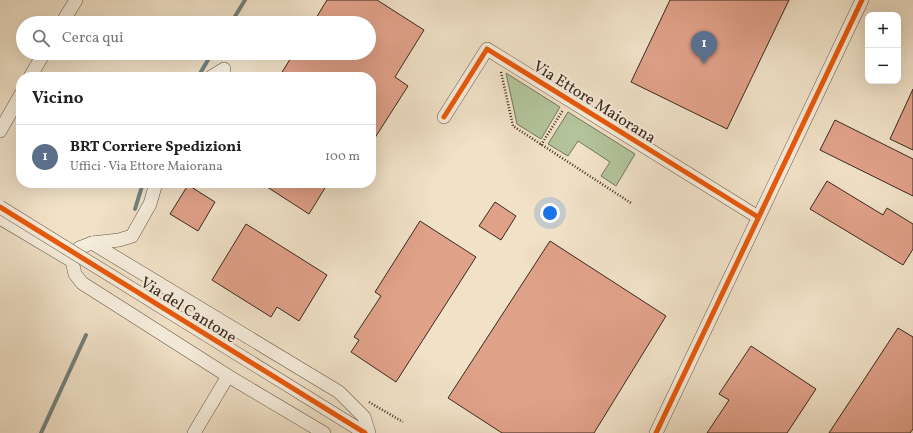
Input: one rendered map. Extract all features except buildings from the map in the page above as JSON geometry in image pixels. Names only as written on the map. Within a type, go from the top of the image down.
[{"type":"street","points":[[66,16],[76,0]]},
{"type":"street","points":[[656,433],[862,0]]},
{"type":"street","points":[[444,117],[487,49],[497,55]]},
{"type":"street","name":"Via Ettore Maiorana","points":[[497,55],[758,217]]},
{"type":"street","points":[[33,72],[40,60]]},
{"type":"street","points":[[219,72],[224,69]]},
{"type":"street","points":[[0,131],[16,103]]},
{"type":"street","points":[[155,188],[150,204],[132,236],[119,240],[92,243],[79,248],[72,261],[75,274],[82,283],[228,376],[324,433]]},
{"type":"street","name":"Via del Cantone","points":[[0,207],[365,433]]},
{"type":"street","points":[[0,218],[72,261]]},
{"type":"street","name":"Via del Cantone","points":[[92,243],[339,392],[364,417],[369,433]]},
{"type":"street","points":[[194,433],[228,376]]},
{"type":"path","points":[[497,55],[513,126],[631,203]]},
{"type":"path","points":[[541,145],[570,100]]},
{"type":"green space","points":[[506,73],[560,107],[541,139],[517,124]]},
{"type":"green space","points":[[568,112],[635,154],[616,186],[601,176],[610,162],[578,141],[568,156],[548,144]]},
{"type":"waterway","points":[[235,16],[245,0]]},
{"type":"waterway","points":[[201,72],[208,60]]},
{"type":"waterway","points":[[135,209],[141,188]]},
{"type":"waterway","points":[[41,433],[86,335]]},
{"type":"cycle path","points":[[656,433],[862,0]]},
{"type":"cycle path","points":[[444,117],[487,49],[758,217]]},
{"type":"cycle path","points":[[0,207],[365,433]]},
{"type":"place","name":"BRT Corriere Spedizioni","points":[[704,64]]}]
